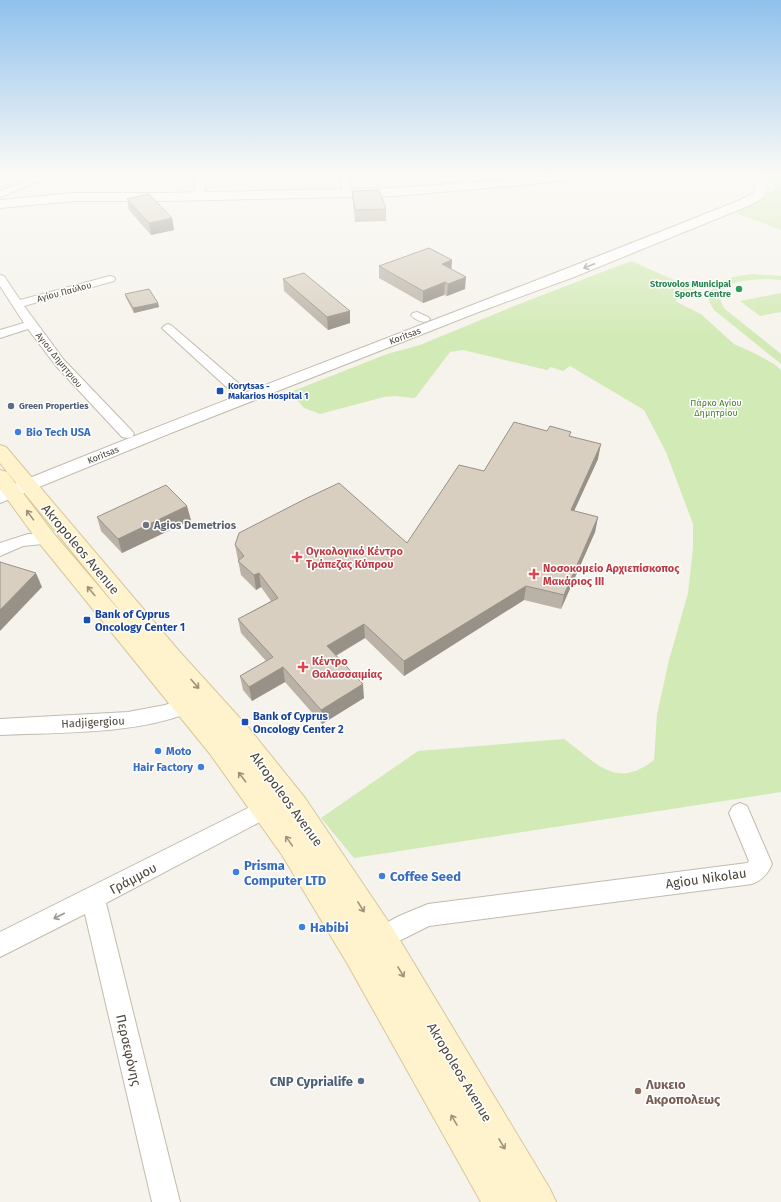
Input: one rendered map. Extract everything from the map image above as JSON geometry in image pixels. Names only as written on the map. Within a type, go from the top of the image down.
[{"type":"main road","name":"Akropoleos Avenue","points":[[0,451],[10,485],[47,539],[152,664],[184,706],[218,746],[266,808],[292,846],[358,952],[501,1202]]},
{"type":"main road","name":"Akropoleos Avenue","points":[[10,485],[170,654],[239,735],[295,807],[381,938],[536,1202]]},
{"type":"street","name":"Koritsas","points":[[10,485],[127,434],[239,391],[421,317],[653,228]]},
{"type":"street","name":"Koritsas","points":[[10,485],[165,429],[569,274],[681,228]]},
{"type":"street","name":"Αγιου Δημητριου","points":[[0,278],[31,325],[60,364],[127,434]]},
{"type":"street","name":"Αγίου Παύλου","points":[[18,304],[110,279]]},
{"type":"street","points":[[0,334],[31,325]]},
{"type":"street","points":[[168,328],[239,391]]},
{"type":"street","points":[[0,550],[19,540],[36,538],[47,539]]},
{"type":"street","name":"Hadjigergiou","points":[[0,727],[128,720],[166,713],[184,706]]},
{"type":"street","name":"Γράμμου","points":[[0,945],[266,808]]},
{"type":"street","name":"Agiou Nikolau","points":[[381,938],[416,919],[428,915],[595,901],[752,873],[761,864],[740,813]]},
{"type":"street","name":"Περσεφόνης","points":[[93,898],[166,1202]]},
{"type":"green space","name":"Πάρκο Αγίου Δημητρίου","points":[[631,261],[697,290],[675,301],[701,314],[734,344],[756,354],[774,364],[781,370],[781,792],[354,858],[321,818],[418,751],[564,739],[596,763],[617,773],[628,773],[640,769],[654,760],[657,715],[668,664],[688,593],[693,548],[693,524],[666,452],[644,410],[570,366],[563,371],[551,367],[547,370],[463,350],[450,352],[416,397],[413,398],[395,396],[384,397],[320,414],[304,408],[293,395],[293,391],[387,354],[420,345],[514,306]]},
{"type":"green space","points":[[752,274],[781,276],[781,280],[762,279],[738,282],[722,291],[720,299],[725,309],[781,354],[781,364],[714,310],[710,303],[708,296],[711,290],[721,282],[733,277]]},
{"type":"green space","points":[[781,293],[781,312],[760,316],[740,301]]},
{"type":"building","points":[[429,248],[452,260],[442,264],[466,277],[448,284],[445,282],[423,291],[379,266]]},
{"type":"building","points":[[304,273],[350,311],[327,317],[283,279]]},
{"type":"building","points":[[149,289],[158,303],[133,308],[125,294]]},
{"type":"building","points":[[514,422],[547,431],[550,426],[571,432],[569,436],[601,444],[571,510],[598,517],[564,595],[526,586],[404,661],[364,624],[327,646],[363,684],[321,710],[283,667],[249,687],[240,676],[273,657],[238,619],[278,598],[259,573],[254,575],[238,561],[244,556],[235,545],[239,533],[339,483],[407,543],[459,465],[484,471]]},
{"type":"building","points":[[166,485],[187,506],[118,539],[97,517]]},
{"type":"building","points":[[0,562],[36,573],[0,610]]},
{"type":"place","name":"Strovolos Municipal Sports Centre","points":[[739,289]]},
{"type":"place","name":"Korytsas - Makarios Hospital 1","points":[[220,391]]},
{"type":"place","name":"Green Properties","points":[[11,406]]},
{"type":"place","name":"Bio Tech USA","points":[[18,432]]},
{"type":"place","name":"Agios Demetrios","points":[[146,525]]},
{"type":"place","name":"Ογκολογικό Κέντρο Τράπεζας Κύπρου","points":[[297,557]]},
{"type":"place","name":"Νοσοκομείο Αρχιεπίσκοπος Μακάριος ΙΙΙ","points":[[534,574]]},
{"type":"place","name":"Bank of Cyprus Oncology Center 1","points":[[87,620]]},
{"type":"place","name":"Κέντρο Θαλασσαιμίας","points":[[303,667]]},
{"type":"place","name":"Bank of Cyprus Oncology Center 2","points":[[245,722]]},
{"type":"place","name":"Moto","points":[[158,751]]},
{"type":"place","name":"Hair Factory","points":[[201,767]]},
{"type":"place","name":"Prisma Computer LTD","points":[[236,872]]},
{"type":"place","name":"Coffee Seed","points":[[382,876]]},
{"type":"place","name":"Habibi","points":[[302,927]]},
{"type":"place","name":"CNP Cyprialife","points":[[361,1081]]},
{"type":"place","name":"Λυκειο Ακροπολεως","points":[[638,1091]]}]
